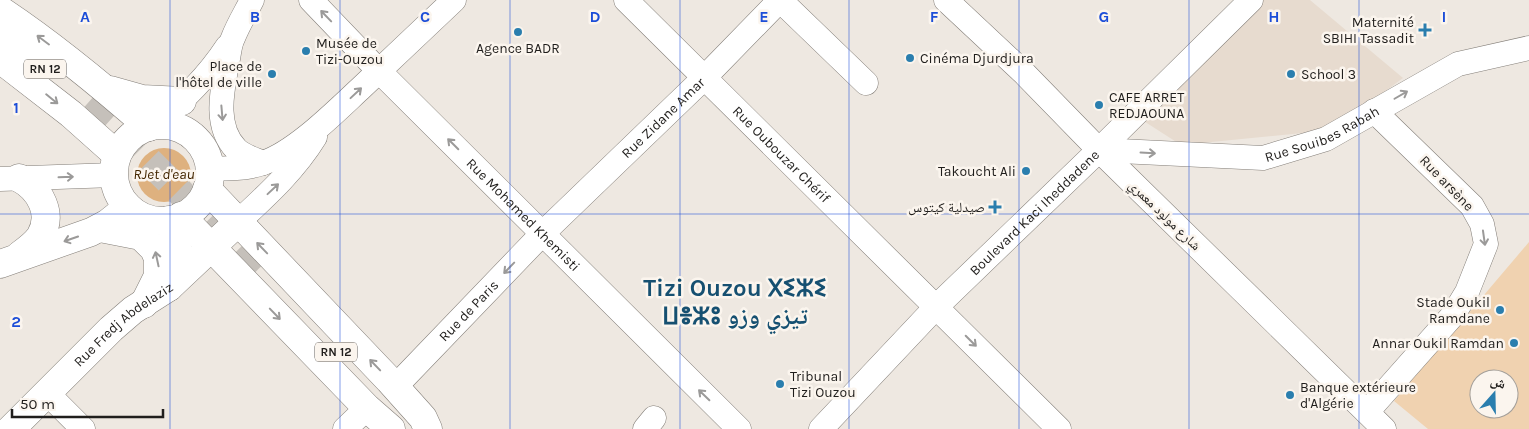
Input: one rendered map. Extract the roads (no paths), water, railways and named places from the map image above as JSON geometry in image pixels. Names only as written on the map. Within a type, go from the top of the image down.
[{"type":"main road","points":[[0,10],[20,23],[96,96],[150,126]]},
{"type":"main road","name":"RN 12","points":[[0,36],[41,65],[96,96]]},
{"type":"main road","points":[[0,59],[71,114],[116,165]]},
{"type":"main road","points":[[96,96],[182,101]]},
{"type":"main road","points":[[150,126],[172,126],[190,134],[204,149],[208,179],[201,200],[192,210],[175,218],[158,220],[147,218],[128,207],[116,187],[116,165],[121,148],[133,135],[150,126]]},
{"type":"main road","points":[[8,261],[34,244],[44,227],[45,217],[43,202],[35,189],[28,182],[9,178]]},
{"type":"main road","points":[[208,179],[238,222],[395,387],[423,418],[428,429]]},
{"type":"main road","points":[[8,261],[100,228],[128,207]]},
{"type":"main road","points":[[175,218],[212,247],[367,408],[391,429]]},
{"type":"main road","points":[[169,287],[179,259],[175,218]]},
{"type":"main road","name":"Rue Fredj Abdelaziz","points":[[11,429],[111,329],[169,287],[238,222]]},
{"type":"main road","points":[[100,228],[141,236],[154,249],[158,258],[158,276],[144,304]]},
{"type":"main road","name":"RN 12","points":[[262,274],[411,429]]},
{"type":"street","points":[[150,126],[182,101],[208,74],[232,40],[252,0]]},
{"type":"street","name":"Rue Mohamed Khemisti","points":[[311,0],[379,71],[739,429]]},
{"type":"street","points":[[208,179],[238,168],[263,163],[288,150],[326,121],[454,0]]},
{"type":"street","name":"Rue Oubouzar Chérif","points":[[626,0],[1059,429]]},
{"type":"street","points":[[780,0],[866,83]]},
{"type":"street","name":"Rue Zidane Amar","points":[[542,233],[704,78],[780,0]]},
{"type":"street","name":"شارع مولود معمري","points":[[946,0],[1023,72],[1099,150],[1384,429]]},
{"type":"street","name":"Boulevard Kaci Iheddadene","points":[[821,429],[936,307],[1251,0]]},
{"type":"street","points":[[232,40],[222,92],[223,122],[229,138],[236,149],[250,158],[263,163]]},
{"type":"street","name":"Rue Souibes Rabah","points":[[1099,150],[1263,158],[1326,139],[1458,64],[1529,48]]},
{"type":"street","name":"Rue arsène","points":[[1367,412],[1453,316],[1467,292],[1486,244],[1482,224],[1472,206],[1374,111]]},
{"type":"street","points":[[238,222],[295,166],[326,121]]},
{"type":"street","points":[[9,178],[116,165]]},
{"type":"street","name":"Rue de Paris","points":[[395,387],[542,233]]},
{"type":"street","points":[[47,393],[83,429]]},
{"type":"street","points":[[345,429],[367,408]]},
{"type":"water","name":"RJet d'eau","points":[[159,148],[169,148],[179,152],[187,160],[191,175],[187,190],[179,198],[169,202],[159,202],[149,198],[141,190],[137,180],[137,170],[141,160],[149,152]]},
{"type":"tunnel","points":[[87,104],[132,144],[262,274]]},
{"type":"place","name":"Maternité SBIHI Tassadit","points":[[1425,30]]},
{"type":"place","name":"Agence BADR","points":[[518,32]]},
{"type":"place","name":"Musée de Tizi-Ouzou","points":[[306,51]]},
{"type":"place","name":"Cinéma Djurdjura","points":[[910,58]]},
{"type":"place","name":"Place de l'hôtel de ville","points":[[272,74]]},
{"type":"place","name":"School 3","points":[[1291,74]]},
{"type":"place","name":"CAFE ARRET REDJAOUNA","points":[[1099,105]]},
{"type":"place","name":"Takoucht Ali","points":[[1026,171]]},
{"type":"place","name":"صيدلية كيتوس","points":[[995,207]]},
{"type":"place","name":"Stade Oukil Ramdane","points":[[1500,310]]},
{"type":"place","name":"Annar Oukil Ramdan","points":[[1514,343]]},
{"type":"place","name":"Tribunal Tizi Ouzou","points":[[780,384]]},
{"type":"place","name":"Banque extérieure d'Algérie","points":[[1290,395]]},
{"type":"district","name":"Tizi Ouzou ⵝⵉⵣⵉ ⵡⴻⵣⵓ تيزي وزو","points":[[735,302]]}]
